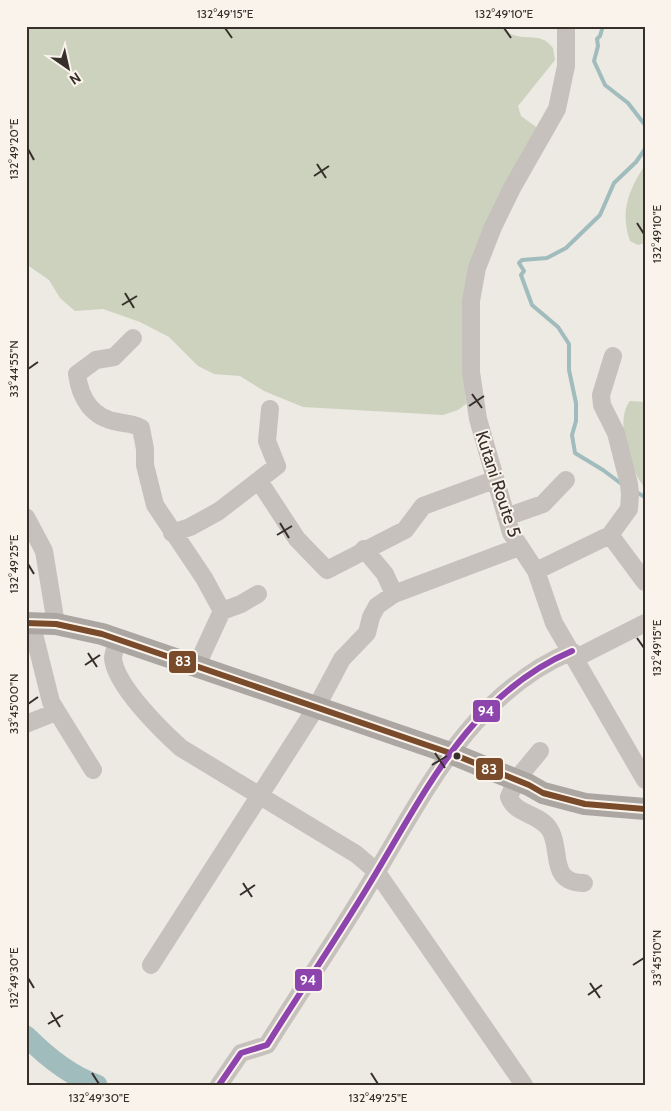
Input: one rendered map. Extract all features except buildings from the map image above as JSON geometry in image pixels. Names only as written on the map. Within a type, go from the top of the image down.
[{"type":"main road","points":[[28,622],[56,624],[102,634],[450,753],[543,793],[585,804],[645,808]]},
{"type":"street","name":"Kutani Route 5","points":[[566,26],[566,66],[557,109],[493,227],[477,268],[471,301],[471,372],[478,419],[494,480],[511,533],[536,572],[554,623],[574,654],[645,780]]},
{"type":"street","points":[[133,338],[114,358],[96,360],[89,364],[77,374],[77,379],[85,403],[89,408],[116,422],[134,424],[141,428],[149,485],[159,514],[204,578],[222,611]]},
{"type":"street","points":[[536,572],[610,535],[629,509],[629,489],[616,433],[602,404],[601,395],[613,356]]},
{"type":"street","points":[[172,533],[190,527],[219,511],[277,466],[267,441],[270,409]]},
{"type":"street","points":[[258,481],[297,539],[327,570],[405,530],[423,506],[494,480]]},
{"type":"street","points":[[506,517],[543,504],[566,480]]},
{"type":"street","points":[[26,517],[44,551],[56,624]]},
{"type":"street","points":[[610,535],[645,582]]},
{"type":"street","points":[[151,965],[316,706],[342,659],[367,633],[371,617],[377,606],[394,594],[519,547]]},
{"type":"street","points":[[364,550],[385,574],[394,594]]},
{"type":"street","points":[[197,666],[222,611],[241,604],[258,594]]},
{"type":"street","points":[[28,622],[51,702],[93,770]]},
{"type":"street","points":[[220,1085],[241,1052],[267,1045],[450,753],[489,707],[513,686],[554,658],[574,654],[645,623]]},
{"type":"street","points":[[118,640],[113,657],[116,669],[135,699],[157,727],[180,748],[260,794],[356,854],[376,871],[524,1085]]},
{"type":"street","points":[[26,724],[56,712]]},
{"type":"street","points":[[540,751],[516,780],[509,796],[515,808],[533,815],[549,828],[553,836],[559,869],[567,879],[575,883],[584,883]]},
{"type":"green space","points":[[26,26],[503,26],[507,31],[516,36],[539,38],[548,42],[553,48],[555,60],[518,106],[521,116],[536,127],[538,138],[486,233],[463,337],[466,404],[458,410],[443,415],[303,407],[264,391],[240,376],[214,374],[198,366],[169,337],[140,322],[103,309],[75,311],[60,298],[49,280],[26,264]]},
{"type":"green space","points":[[645,165],[645,243],[638,245],[630,241],[627,230],[626,211],[630,193]]},
{"type":"green space","points":[[630,401],[645,402],[645,488],[634,470],[626,445],[623,420],[625,410]]},
{"type":"waterway","points":[[603,26],[597,39],[598,46],[594,61],[605,85],[628,103],[645,125]]},
{"type":"waterway","points":[[623,485],[575,453],[572,435],[576,421],[576,403],[569,370],[569,344],[558,327],[532,305],[521,275],[524,271],[519,263],[522,260],[547,258],[566,248],[600,215],[614,183],[636,162],[645,149]]},
{"type":"waterway","points":[[636,492],[645,497]]},
{"type":"waterway","points":[[26,1036],[59,1065],[97,1085]]},
{"type":"transit line","name":"83","points":[[26,623],[56,624],[102,634],[450,753],[529,785],[543,793],[585,804],[645,809]]},
{"type":"transit line","name":"94","points":[[219,1085],[241,1053],[267,1045],[355,908],[429,785],[476,721],[504,694],[536,670],[572,651]]}]
